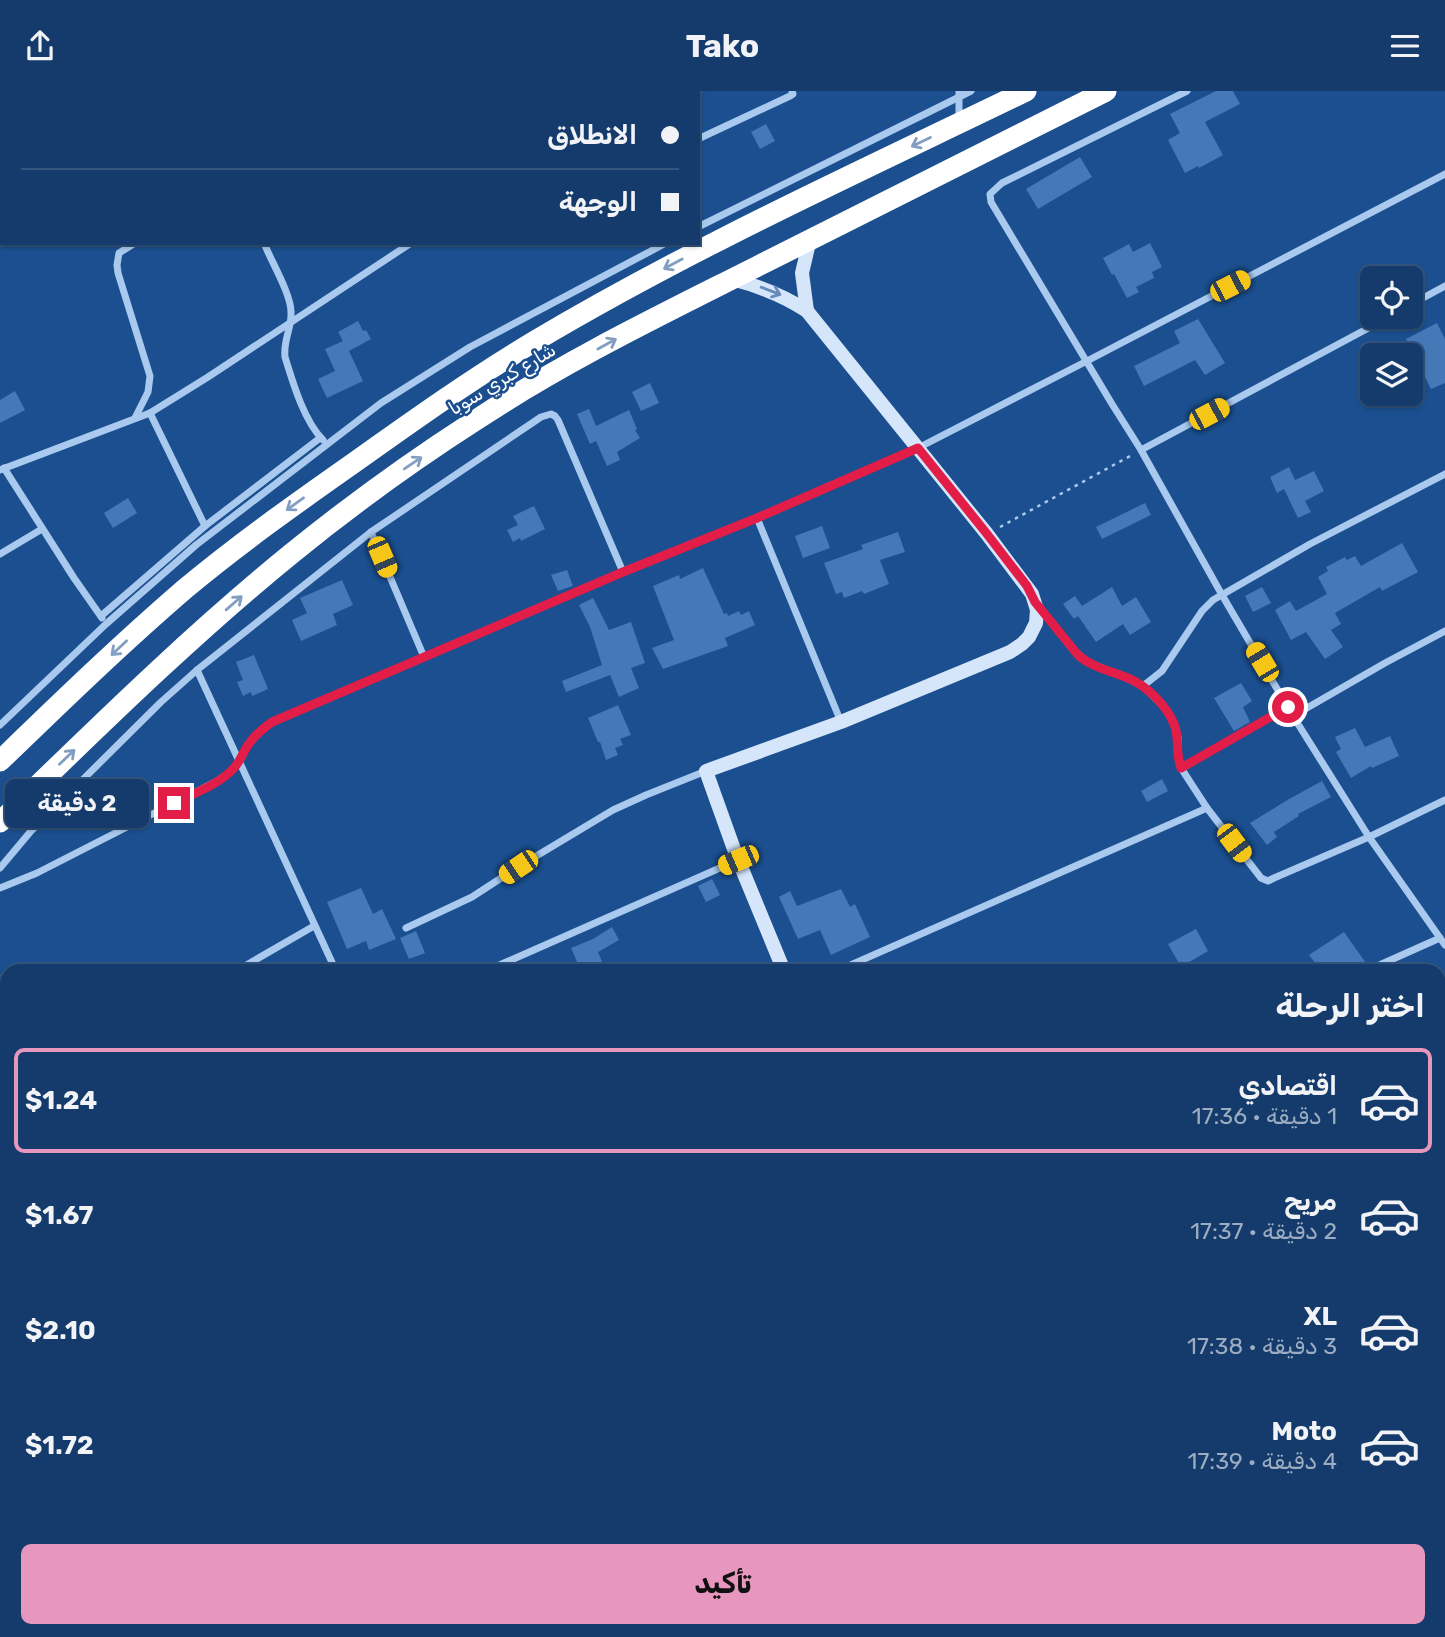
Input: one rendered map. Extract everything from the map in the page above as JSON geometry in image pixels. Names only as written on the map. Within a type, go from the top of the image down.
[{"type":"highway","name":"شارع كبري سوبا","points":[[0,761],[115,651],[190,586],[253,536],[433,406],[537,339],[685,257],[1026,91]]},
{"type":"highway","name":"شارع كبري سوبا","points":[[0,821],[127,699],[291,554],[398,473],[508,400],[621,336],[1106,91]]},
{"type":"highway","points":[[326,482],[347,512]]},
{"type":"street","points":[[700,138],[790,96],[792,91]]},
{"type":"street","points":[[700,226],[959,94],[971,91]]},
{"type":"street","points":[[1188,91],[1002,183],[990,194],[994,209],[1141,450],[1293,716],[1369,837],[1442,942],[1384,964]]},
{"type":"street","points":[[959,94],[959,124]]},
{"type":"street","points":[[0,888],[37,873],[217,781],[231,771],[262,729],[272,722],[918,448],[1445,174]]},
{"type":"street","points":[[807,311],[802,272],[810,239]]},
{"type":"street","points":[[132,245],[120,253],[117,265],[150,376],[148,392],[134,418]]},
{"type":"street","points":[[265,245],[290,303],[285,357],[306,413],[327,445]]},
{"type":"street","points":[[106,624],[2,469],[150,413],[408,245]]},
{"type":"street","points":[[0,725],[106,624],[196,545],[381,403],[519,320],[662,245]]},
{"type":"street","points":[[732,279],[781,295],[807,311],[987,534],[1070,646],[1087,662],[1143,686],[1165,708],[1178,737],[1181,768],[1261,878],[1268,881],[1445,800]]},
{"type":"street","points":[[1423,298],[1445,286]]},
{"type":"street","points":[[1141,450],[1367,329]]},
{"type":"street","points":[[150,413],[205,526]]},
{"type":"street","points":[[0,868],[31,831],[81,780],[197,670],[371,533],[541,417],[551,414],[558,420],[623,572]]},
{"type":"street","points":[[101,616],[205,526],[320,438]]},
{"type":"street","points":[[1143,686],[1162,671],[1206,605],[1310,544],[1445,474]]},
{"type":"street","points":[[757,518],[841,722]]},
{"type":"street","points":[[0,554],[42,529]]},
{"type":"street","points":[[371,533],[424,657]]},
{"type":"street","points":[[406,928],[472,897],[613,810],[646,795],[841,722],[1016,648],[1029,637],[1037,623],[1035,602]]},
{"type":"street","points":[[1293,716],[1445,632]]},
{"type":"street","points":[[197,670],[333,964]]},
{"type":"street","points":[[1181,768],[1288,707]]},
{"type":"street","points":[[706,772],[738,860],[781,964]]},
{"type":"street","points":[[853,964],[1208,808]]},
{"type":"street","points":[[502,964],[738,860]]},
{"type":"street","points":[[248,964],[314,926]]},
{"type":"path","points":[[987,534],[1141,450]]},
{"type":"path","points":[[81,780],[111,836]]},
{"type":"building","points":[[1216,91],[1233,91],[1240,104],[1205,122],[1223,155],[1185,173],[1168,140],[1180,133],[1170,114]]},
{"type":"building","points":[[766,124],[775,141],[760,149],[751,132]]},
{"type":"building","points":[[1080,157],[1092,177],[1038,209],[1026,189]]},
{"type":"building","points":[[1150,243],[1162,267],[1152,272],[1154,278],[1136,287],[1139,292],[1127,298],[1103,258],[1129,244],[1133,252]]},
{"type":"building","points":[[1198,319],[1225,363],[1205,375],[1195,360],[1144,386],[1134,366],[1180,343],[1174,331]]},
{"type":"building","points":[[358,321],[371,339],[349,351],[363,381],[327,398],[318,379],[335,371],[325,349],[343,341],[338,332]]},
{"type":"building","points":[[1437,323],[1445,339],[1445,383],[1431,389],[1423,373],[1423,343],[1408,343],[1406,339]]},
{"type":"building","points":[[650,383],[659,403],[641,411],[632,392]]},
{"type":"building","points":[[15,391],[25,410],[0,423],[0,400]]},
{"type":"building","points":[[589,409],[596,426],[629,410],[640,438],[617,452],[620,460],[607,466],[596,441],[590,444],[577,414]]},
{"type":"building","points":[[1289,467],[1295,480],[1314,471],[1324,491],[1305,501],[1311,512],[1298,518],[1284,489],[1277,493],[1270,477]]},
{"type":"building","points":[[128,498],[137,513],[113,528],[104,513]]},
{"type":"building","points":[[1145,503],[1151,515],[1102,539],[1096,527]]},
{"type":"building","points":[[534,506],[545,529],[513,542],[507,530],[518,525],[513,516]]},
{"type":"building","points":[[822,526],[830,548],[803,558],[795,536]]},
{"type":"building","points":[[898,532],[905,552],[880,560],[889,584],[864,594],[862,591],[844,598],[842,592],[836,594],[824,563],[863,549],[861,545]]},
{"type":"building","points":[[1402,543],[1418,572],[1382,591],[1380,587],[1335,613],[1341,624],[1331,630],[1343,647],[1325,659],[1306,632],[1291,640],[1275,610],[1290,601],[1296,611],[1327,594],[1318,577],[1328,571],[1326,567],[1345,557],[1347,560],[1355,556],[1361,566]]},
{"type":"building","points":[[703,568],[724,614],[727,613],[728,616],[739,611],[741,615],[749,611],[755,625],[725,638],[728,646],[663,669],[652,648],[674,640],[653,586],[679,575],[680,579]]},
{"type":"building","points":[[567,570],[573,586],[558,591],[551,575]]},
{"type":"building","points":[[342,580],[353,605],[333,614],[337,625],[301,641],[292,620],[307,613],[300,598]]},
{"type":"building","points":[[1112,587],[1122,606],[1136,597],[1151,622],[1130,635],[1123,624],[1096,642],[1078,616],[1074,619],[1063,604],[1075,596],[1082,606]]},
{"type":"building","points":[[1262,587],[1271,603],[1253,612],[1245,596]]},
{"type":"building","points":[[593,598],[609,630],[631,622],[645,663],[631,668],[639,688],[619,697],[610,675],[566,692],[562,681],[602,665],[590,627],[579,605]]},
{"type":"building","points":[[254,655],[268,689],[252,696],[251,692],[243,696],[237,682],[243,680],[236,662]]},
{"type":"building","points":[[1241,683],[1252,701],[1243,707],[1250,722],[1234,731],[1214,698]]},
{"type":"building","points":[[618,705],[631,735],[620,739],[623,745],[615,748],[618,755],[606,760],[588,718]]},
{"type":"building","points":[[1355,728],[1365,747],[1390,736],[1399,756],[1372,768],[1371,766],[1351,778],[1336,752],[1341,749],[1335,737]]},
{"type":"building","points":[[1162,779],[1168,791],[1147,802],[1141,791]]},
{"type":"building","points":[[1322,781],[1331,797],[1298,814],[1299,816],[1274,832],[1277,837],[1267,845],[1250,823]]},
{"type":"building","points":[[712,879],[720,895],[706,902],[698,886]]},
{"type":"building","points":[[361,888],[373,914],[382,909],[396,939],[369,950],[366,941],[347,949],[327,902]]},
{"type":"building","points":[[841,889],[850,907],[855,904],[870,937],[831,955],[820,930],[798,939],[779,897],[790,891],[797,906]]},
{"type":"building","points":[[612,927],[619,940],[598,952],[603,964],[578,964],[571,948]]},
{"type":"building","points":[[1196,929],[1208,951],[1186,964],[1179,964],[1168,944]]},
{"type":"building","points":[[416,931],[425,953],[409,959],[400,938]]},
{"type":"building","points":[[1344,932],[1366,963],[1316,964],[1309,955]]},
{"type":"route","points":[[174,803],[231,771],[262,729],[272,722],[918,448],[1078,655],[1096,667],[1143,686],[1165,708],[1176,729],[1181,768],[1288,707]]}]
